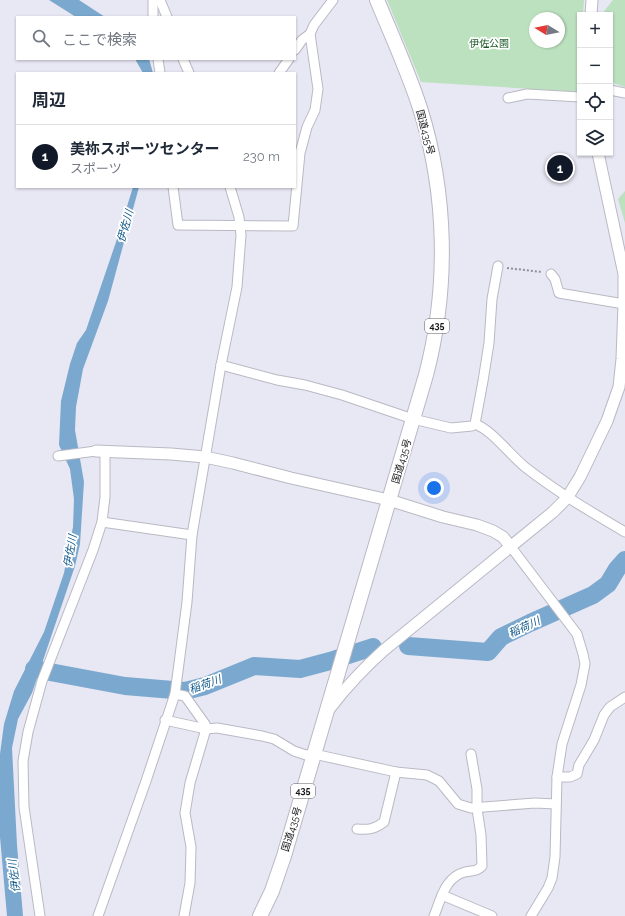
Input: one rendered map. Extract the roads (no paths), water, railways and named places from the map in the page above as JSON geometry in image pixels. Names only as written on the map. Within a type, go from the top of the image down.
[{"type":"highway","name":"国道435号","points":[[260,916],[272,891],[326,714],[434,346],[438,318],[441,290],[442,226],[435,165],[417,99],[377,0]]},
{"type":"street","points":[[153,0],[153,16]]},
{"type":"street","points":[[160,0],[167,16]]},
{"type":"street","points":[[296,49],[302,40],[310,34],[314,25],[333,0]]},
{"type":"street","points":[[591,12],[592,0]]},
{"type":"street","points":[[173,188],[178,225],[293,226],[300,153],[307,127],[315,110],[318,89],[310,34]]},
{"type":"street","points":[[158,60],[160,72]]},
{"type":"street","points":[[184,60],[189,72]]},
{"type":"street","points":[[280,72],[288,60]]},
{"type":"street","points":[[613,91],[625,93]]},
{"type":"street","points":[[508,98],[526,94],[577,97]]},
{"type":"street","points":[[326,714],[350,682],[397,638],[510,547],[567,498],[590,458],[622,388],[624,274],[599,156]]},
{"type":"street","points":[[98,916],[146,781],[174,694],[187,602],[192,536],[221,366],[238,287],[241,235],[230,188]]},
{"type":"street","points":[[475,424],[484,381],[489,343],[492,299],[498,266]]},
{"type":"street","points":[[551,274],[555,279],[559,293],[624,304]]},
{"type":"street","points":[[221,366],[277,380],[305,385],[342,395],[413,419],[451,428],[464,428],[475,424],[484,428],[524,467],[567,498],[625,532]]},
{"type":"street","points":[[40,916],[24,807],[23,761],[28,732],[42,681],[93,550],[102,522],[105,497],[100,451]]},
{"type":"street","points":[[58,456],[100,451],[171,454],[205,458],[389,500],[493,531],[503,537],[577,634],[585,664],[581,685],[562,744],[557,777],[555,857],[552,878],[532,916]]},
{"type":"street","points":[[102,522],[192,536]]},
{"type":"street","points":[[174,694],[185,696],[205,724],[206,729],[190,783],[185,813],[191,847],[190,883],[184,916]]},
{"type":"street","points":[[557,777],[570,777],[577,774],[579,764],[594,740],[604,715],[610,707],[625,697]]},
{"type":"street","points":[[165,720],[206,729],[217,728],[262,736],[306,755],[314,754],[396,772],[427,775],[439,781],[458,804],[477,809],[535,803],[556,804]]},
{"type":"street","points":[[434,916],[448,882],[455,876],[465,872],[478,870],[482,866],[481,836],[477,809],[477,789],[471,754]]},
{"type":"street","points":[[357,829],[370,830],[378,827],[384,822],[396,772]]},
{"type":"street","points":[[442,895],[492,916]]},
{"type":"water","points":[[49,0],[79,0],[103,16],[74,16]]},
{"type":"water","points":[[136,60],[149,60],[153,72],[142,72]]},
{"type":"water","name":"伊佐川","points":[[133,188],[139,188],[108,301],[83,369],[76,407],[75,430],[84,482],[80,544],[75,566],[32,693],[18,719],[12,748],[17,845],[23,916],[7,916],[0,837],[0,754],[4,724],[14,691],[44,632],[64,573],[73,527],[74,499],[70,469],[59,445],[61,401],[77,343],[86,330]]},
{"type":"waterway","name":"稲荷川","points":[[408,646],[488,652],[501,637],[593,595],[608,584],[617,569],[625,560]]},
{"type":"waterway","name":"稲荷川","points":[[34,669],[125,686],[185,691],[205,686],[254,666],[300,669],[373,647]]},
{"type":"place","name":"美祢スポーツセンター","points":[[560,168]]},
{"type":"park label","name":"伊佐公園","points":[[489,43]]}]
